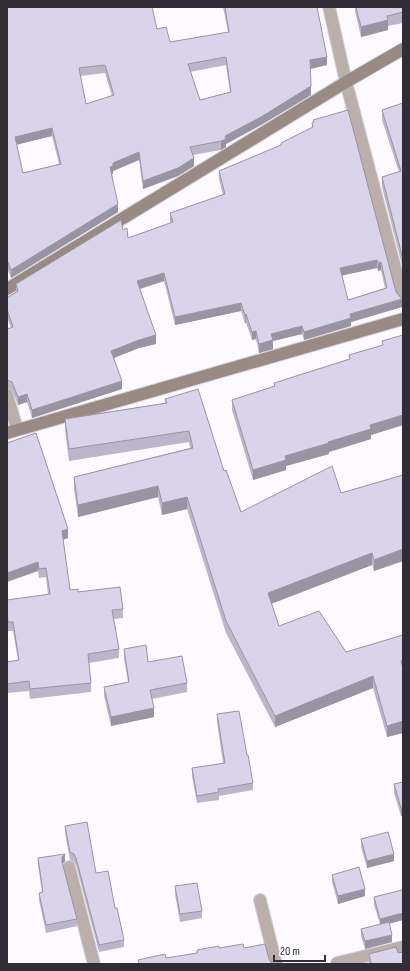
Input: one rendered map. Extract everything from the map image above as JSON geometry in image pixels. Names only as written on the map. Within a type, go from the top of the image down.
[{"type":"street","points":[[329,7],[346,82],[403,298]]},
{"type":"street","points":[[7,289],[346,82],[403,49]]},
{"type":"street","points":[[7,395],[12,431],[403,319]]},
{"type":"street","points":[[69,867],[94,964]]},
{"type":"street","points":[[260,900],[276,964]]},
{"type":"street","points":[[336,964],[403,947]]},
{"type":"building","points":[[7,7],[152,7],[157,29],[166,27],[170,42],[229,32],[225,7],[317,7],[327,57],[310,60],[311,86],[261,117],[225,136],[226,139],[190,147],[194,158],[178,168],[143,181],[139,152],[113,163],[113,166],[110,167],[118,204],[11,270],[7,260]],"holes":[[[226,57],[231,92],[200,100],[188,64]],[[105,65],[114,95],[86,104],[79,68]],[[52,128],[61,164],[23,173],[15,137]]]},
{"type":"building","points":[[356,7],[403,7],[403,12],[387,16],[388,20],[361,27]]},
{"type":"building","points":[[403,103],[403,259],[382,177],[401,171],[382,110]]},
{"type":"building","points":[[348,110],[396,292],[402,299],[350,314],[351,318],[304,332],[302,326],[271,334],[273,340],[259,344],[256,331],[252,332],[241,303],[175,317],[164,273],[137,281],[156,335],[111,351],[122,381],[32,410],[27,394],[18,397],[12,382],[7,380],[7,329],[13,327],[7,309],[7,298],[18,291],[16,284],[121,220],[123,230],[127,228],[128,238],[173,222],[170,213],[225,194],[219,171],[281,145],[281,143],[313,127],[313,120]],"holes":[[[377,260],[378,263],[381,262],[387,288],[348,300],[340,268]]]},
{"type":"building","points":[[403,335],[403,415],[370,425],[371,429],[285,456],[286,460],[253,470],[232,400],[275,386],[274,383],[350,359],[349,355],[383,345],[382,341]]},
{"type":"building","points":[[198,389],[224,471],[226,470],[241,512],[332,466],[341,493],[403,475],[403,549],[374,560],[372,553],[268,593],[279,626],[319,611],[346,652],[403,635],[403,660],[401,661],[403,668],[403,721],[387,726],[373,676],[275,716],[226,621],[187,497],[162,503],[158,486],[78,505],[74,477],[193,448],[189,431],[69,449],[65,419],[167,403],[165,399]]},
{"type":"building","points":[[36,433],[68,529],[62,531],[70,590],[78,589],[78,592],[120,587],[123,609],[112,610],[119,649],[88,654],[91,683],[30,689],[29,681],[7,684],[7,662],[19,660],[13,622],[8,622],[7,600],[50,594],[46,568],[39,569],[38,562],[7,573],[7,443]]},
{"type":"building","points":[[146,645],[148,662],[182,656],[187,683],[150,690],[154,708],[111,717],[104,687],[129,682],[124,649]]},
{"type":"building","points":[[239,711],[253,783],[218,789],[219,792],[197,796],[192,768],[225,763],[217,714]]},
{"type":"building","points":[[403,782],[403,807],[401,808],[394,784]]},
{"type":"building","points":[[87,822],[96,873],[108,871],[115,908],[117,908],[124,940],[99,945],[76,858],[74,854],[70,852],[65,826]]},
{"type":"building","points":[[388,832],[394,854],[367,861],[361,839]]},
{"type":"building","points":[[65,854],[62,857],[62,862],[77,919],[46,925],[39,893],[43,892],[38,858]]},
{"type":"building","points":[[359,867],[365,889],[338,896],[332,875]]},
{"type":"building","points":[[197,883],[202,911],[180,914],[175,886]]},
{"type":"building","points":[[402,890],[403,913],[380,919],[374,897]]},
{"type":"building","points":[[389,922],[392,935],[365,941],[361,929]]},
{"type":"building","points":[[243,944],[244,948],[265,944],[272,964],[139,964],[138,960],[165,954],[166,958],[197,953],[197,950],[219,946],[219,948]]},
{"type":"building","points":[[396,947],[398,953],[403,952],[403,964],[368,964],[371,963],[369,954]]}]
